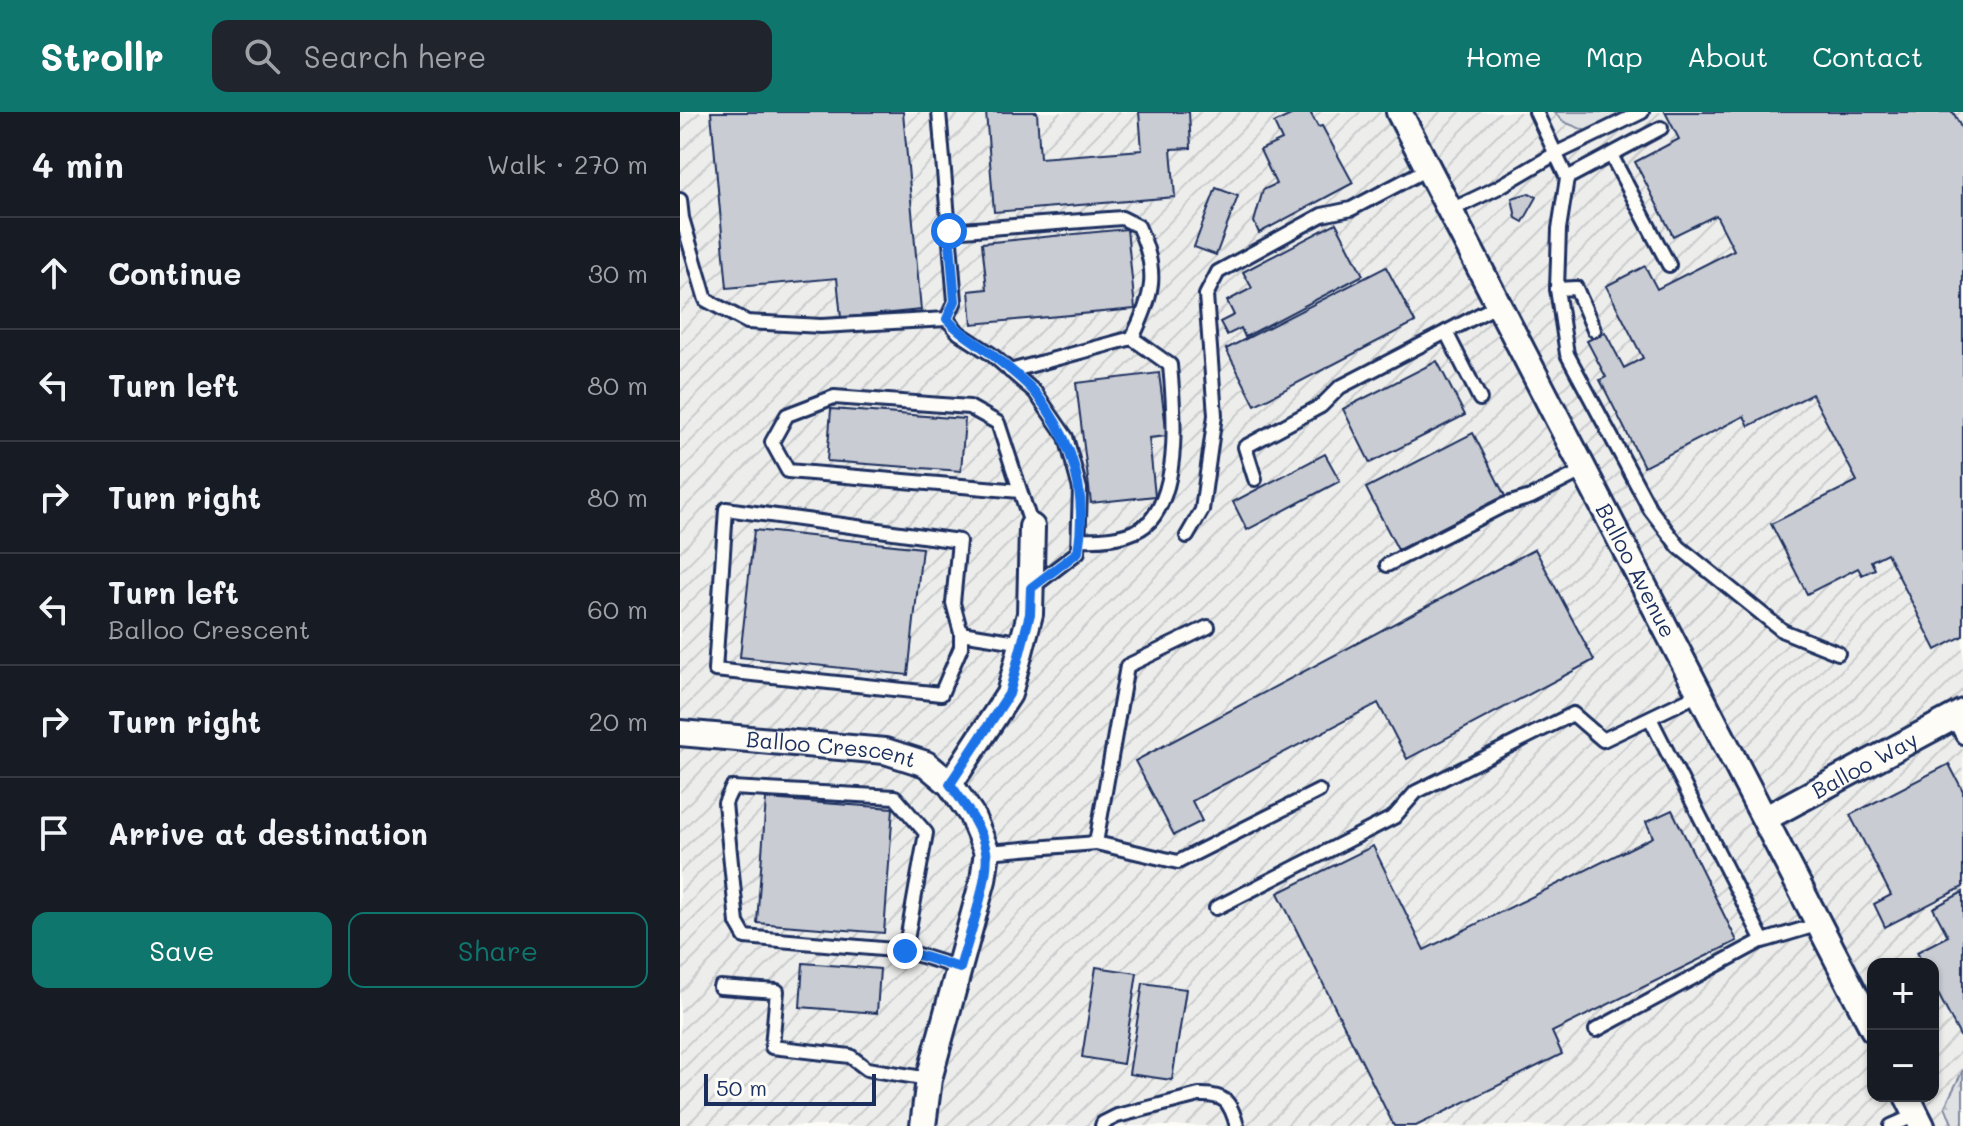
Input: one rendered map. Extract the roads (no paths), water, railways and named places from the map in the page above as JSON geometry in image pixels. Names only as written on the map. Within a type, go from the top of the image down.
[{"type":"street","name":"Balloo Avenue","points":[[1399,112],[1867,1017]]},
{"type":"street","points":[[950,784],[1009,694],[1030,614],[1032,527]]},
{"type":"street","name":"Balloo Way","points":[[1766,818],[1960,722]]},
{"type":"street","name":"Balloo Crescent","points":[[680,733],[885,751],[926,764],[950,784],[971,814],[987,852]]},
{"type":"street","points":[[923,1126],[929,1079],[983,880],[987,852]]},
{"type":"lane","points":[[939,112],[955,301],[947,319]]},
{"type":"lane","points":[[1536,112],[1567,178],[1559,229],[1557,289],[1567,354],[1650,509],[1679,547],[1783,631],[1838,653]]},
{"type":"lane","points":[[1451,210],[1642,112]]},
{"type":"lane","points":[[1567,178],[1661,128]]},
{"type":"lane","points":[[1611,155],[1669,265]]},
{"type":"lane","points":[[1187,536],[1202,510],[1215,415],[1206,295],[1218,272],[1322,215],[1351,209],[1429,168]]},
{"type":"lane","points":[[680,200],[682,218],[706,300],[747,322],[821,326],[947,319]]},
{"type":"lane","points":[[949,231],[1122,218],[1138,226],[1149,248],[1152,277],[1148,307],[1132,338],[1010,371]]},
{"type":"lane","points":[[1557,289],[1576,288],[1594,330]]},
{"type":"lane","points":[[1255,479],[1245,447],[1321,406],[1340,387],[1500,304]]},
{"type":"lane","points":[[947,319],[959,333],[991,354],[1035,392],[1066,437],[1080,489],[1078,552],[1031,588]]},
{"type":"lane","points":[[1446,332],[1480,399]]},
{"type":"lane","points":[[1080,539],[1122,536],[1149,523],[1165,496],[1172,452],[1170,365],[1132,338]]},
{"type":"lane","points":[[1020,491],[788,471],[772,442],[787,415],[834,397],[969,407],[998,423],[1032,527]]},
{"type":"lane","points":[[1387,565],[1504,505],[1531,497],[1586,469]]},
{"type":"lane","points":[[726,509],[959,541],[953,603],[961,633],[961,647],[941,694],[715,670],[726,509]]},
{"type":"lane","points":[[1096,843],[1127,666],[1208,627]]},
{"type":"lane","points":[[961,633],[1024,643]]},
{"type":"lane","points":[[1216,908],[1394,817],[1416,792],[1573,714],[1603,740],[1701,693]]},
{"type":"lane","points":[[1650,718],[1763,940]]},
{"type":"lane","points":[[905,951],[926,833],[895,797],[732,788],[725,803],[737,923],[745,937],[905,951],[960,968]]},
{"type":"lane","points":[[987,852],[1096,843],[1178,862],[1319,791]]},
{"type":"lane","points":[[1596,1030],[1763,940],[1820,924]]},
{"type":"lane","points":[[720,987],[777,991],[772,1047],[850,1056],[867,1069],[929,1079]]},
{"type":"lane","points":[[1102,1126],[1117,1116],[1199,1095],[1221,1097],[1228,1102],[1237,1126]]},
{"type":"lane","points":[[1891,1126],[1915,1112]]}]
